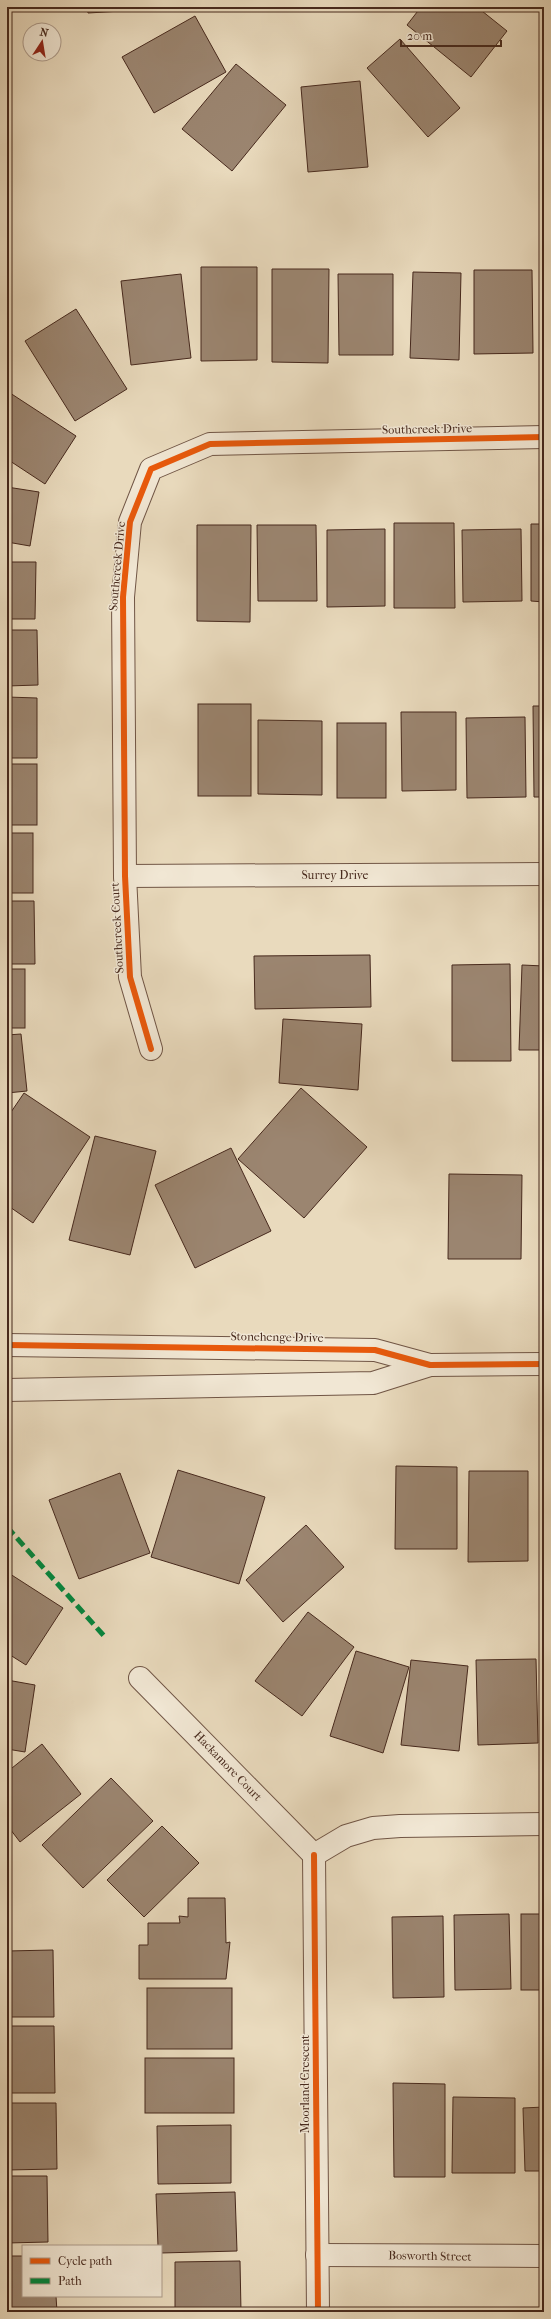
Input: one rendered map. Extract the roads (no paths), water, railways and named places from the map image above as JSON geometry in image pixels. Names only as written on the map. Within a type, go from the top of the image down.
[{"type":"street","name":"Southcreek Drive","points":[[126,876],[123,597],[130,522],[151,469],[210,444],[544,437]]},
{"type":"street","name":"Surrey Drive","points":[[126,876],[544,874]]},
{"type":"street","name":"Southcreek Court","points":[[126,876],[130,977],[151,1049]]},
{"type":"street","name":"Stonehenge Drive","points":[[7,1344],[375,1350],[430,1365],[544,1364]]},
{"type":"street","name":"Stonehenge Drive","points":[[7,1390],[373,1383],[430,1365]]},
{"type":"street","name":"Hackamore Court","points":[[140,1678],[314,1855]]},
{"type":"street","points":[[314,1855],[346,1836],[373,1828],[400,1826],[544,1824]]},
{"type":"street","name":"Moorland Crescent","points":[[314,1855],[318,2312]]},
{"type":"street","name":"Bosworth Street","points":[[317,2255],[544,2256]]}]
